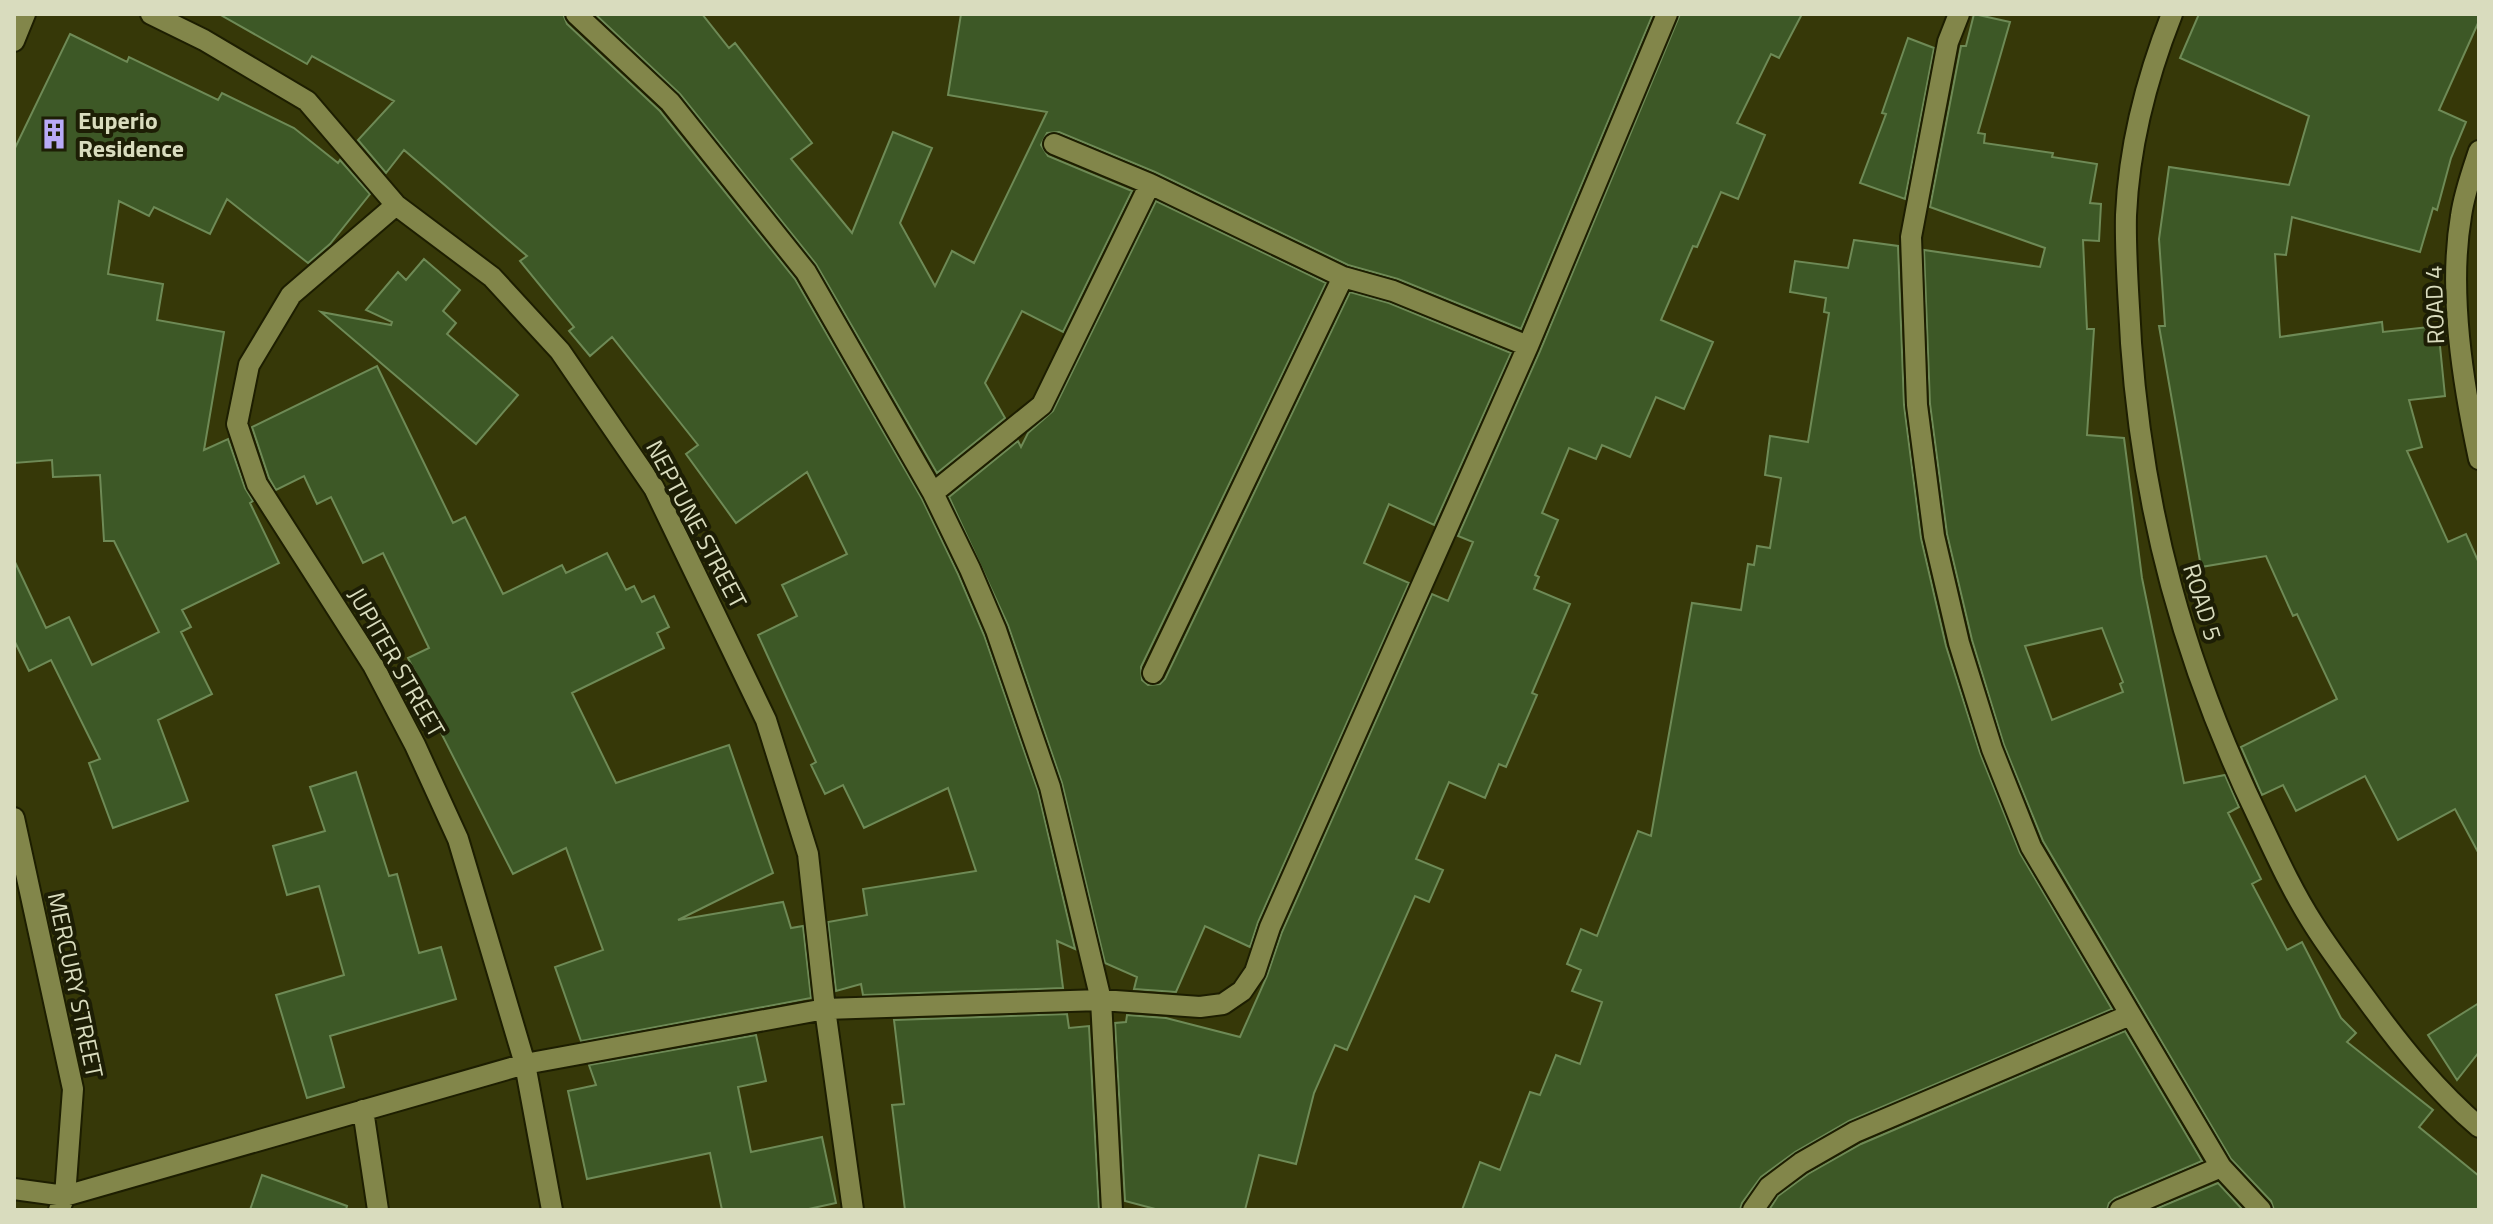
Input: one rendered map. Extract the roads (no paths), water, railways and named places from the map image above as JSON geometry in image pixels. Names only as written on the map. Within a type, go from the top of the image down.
[{"type":"street","points":[[14,41],[25,14]]},
{"type":"street","name":"NEPTUNE STREET","points":[[151,14],[204,40],[307,101],[396,205],[492,277],[560,351],[654,488],[766,720],[808,854],[825,1009],[853,1210]]},
{"type":"street","points":[[576,14],[670,102],[806,272],[933,493],[996,630],[1050,787],[1101,1000],[1112,1210]]},
{"type":"street","points":[[14,1189],[62,1203],[363,1110],[525,1064],[825,1009],[1101,1000],[1200,1007],[1223,1004],[1242,991],[1255,972],[1270,927],[1528,346],[1667,14]]},
{"type":"street","points":[[1959,14],[1948,42],[1911,237],[1917,405],[1934,536],[1959,643],[1992,749],[2031,847],[2221,1167],[2261,1210]]},
{"type":"street","name":"ROAD 5","points":[[2172,14],[2156,54],[2136,139],[2126,214],[2135,393],[2146,480],[2164,564],[2209,708],[2278,859],[2313,924],[2407,1053],[2455,1106],[2479,1127]]},
{"type":"street","points":[[1054,144],[1150,184],[1343,277],[1393,291],[1528,346]]},
{"type":"street","name":"ROAD 4","points":[[2479,151],[2461,216],[2457,272],[2469,412],[2479,459]]},
{"type":"street","points":[[933,493],[1042,405],[1150,184]]},
{"type":"street","name":"JUPITER STREET","points":[[396,205],[291,295],[249,365],[237,424],[257,484],[373,665],[428,772],[458,839],[525,1064],[552,1210]]},
{"type":"street","points":[[1153,673],[1343,277]]},
{"type":"street","name":"MERCURY STREET","points":[[14,818],[73,1089],[62,1203]]},
{"type":"street","points":[[1753,1210],[1769,1187],[1801,1163],[1855,1132],[2130,1015]]},
{"type":"street","points":[[363,1110],[378,1210]]},
{"type":"street","points":[[2120,1210],[2221,1167]]},
{"type":"place","name":"Euperio Residence","points":[[54,134]]}]
